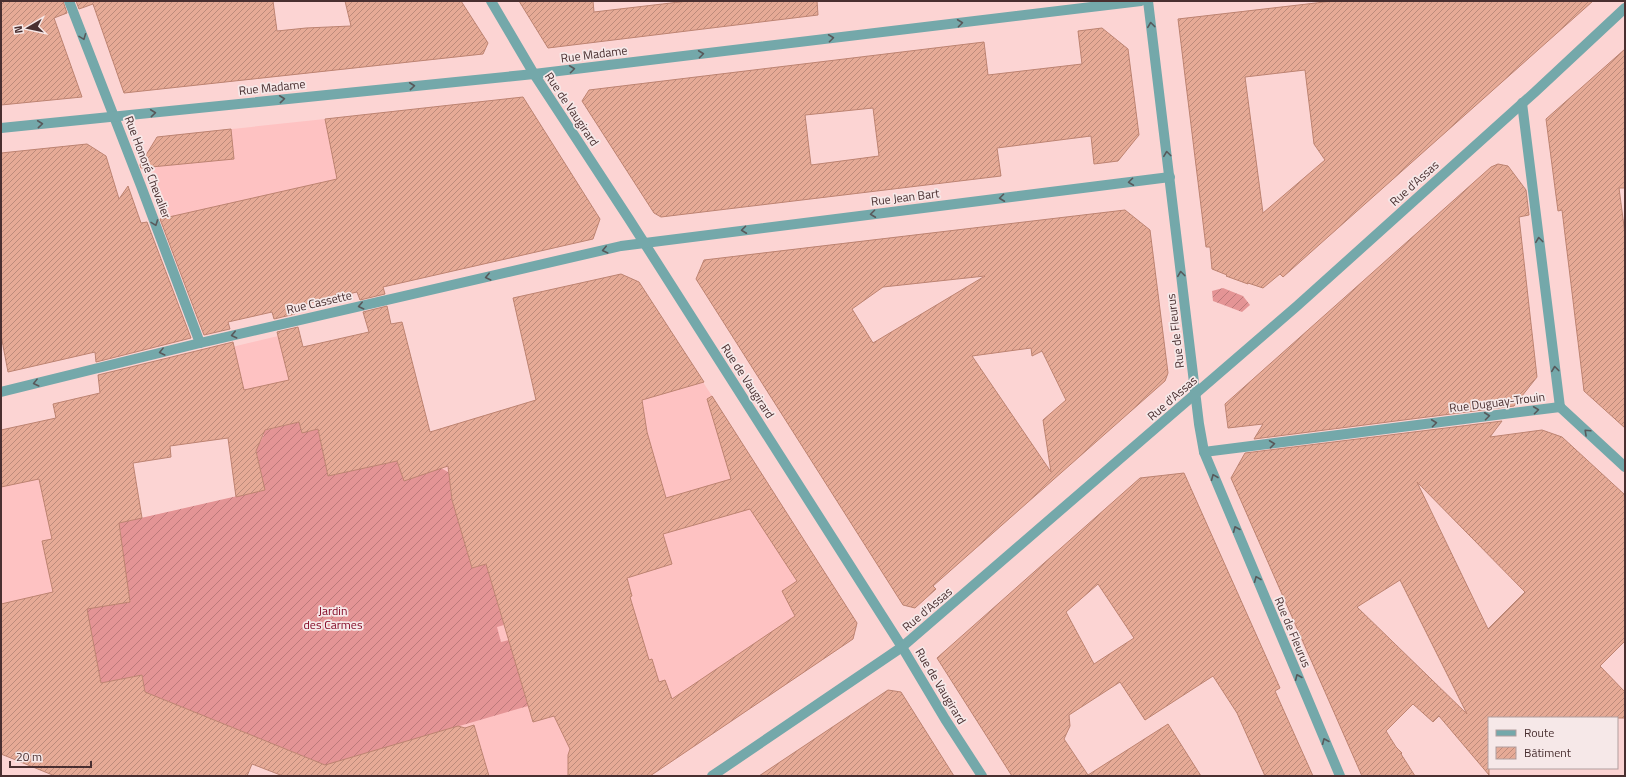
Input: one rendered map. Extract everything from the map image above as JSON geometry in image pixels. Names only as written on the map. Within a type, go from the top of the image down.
[{"type":"street","name":"Rue Honoré Chevalier","points":[[69,1],[200,343]]},
{"type":"street","name":"Rue de Vaugirard","points":[[491,1],[534,74],[644,243],[902,647],[945,719],[982,776]]},
{"type":"street","name":"Rue Madame","points":[[1,128],[534,74],[1140,1]]},
{"type":"street","name":"Rue de Fleurus","points":[[1148,1],[1204,452],[1340,776]]},
{"type":"street","name":"Rue d'Assas","points":[[712,776],[902,647],[1196,395],[1297,306],[1625,8]]},
{"type":"street","name":"Rue Duguay-Trouin","points":[[1204,452],[1560,408],[1522,103]]},
{"type":"street","name":"Rue Jean Bart","points":[[644,243],[1170,177]]},
{"type":"street","name":"Rue Cassette","points":[[1,392],[200,343],[620,246],[644,243]]},
{"type":"street","points":[[1560,408],[1625,467]]},
{"type":"shaded area","points":[[325,119],[348,231],[204,314],[147,154],[157,137]]},
{"type":"shaded area","points":[[299,331],[328,476],[397,461],[703,382],[857,623],[853,639],[650,776],[350,776],[145,692],[142,675],[72,688],[1,645],[1,430],[97,539],[121,535],[119,523],[236,497],[215,351]]},
{"type":"green space","points":[[1223,288],[1243,296],[1250,305],[1242,312],[1213,301],[1212,291]]},
{"type":"green space","name":"Jardin des Carmes","points":[[299,422],[302,433],[318,429],[328,476],[397,461],[404,481],[441,468],[453,475],[450,487],[452,500],[472,568],[486,564],[504,625],[497,627],[501,642],[509,640],[528,706],[339,761],[335,769],[145,692],[142,675],[101,683],[83,592],[97,539],[121,535],[119,523],[264,490],[255,443],[260,442],[264,435],[263,431]]},
{"type":"building","points":[[1,1],[63,1],[67,13],[54,18],[82,97],[1,105]]},
{"type":"building","points":[[76,1],[273,1],[277,31],[351,26],[345,1],[461,1],[488,43],[483,54],[124,93],[93,4],[79,9]]},
{"type":"building","points":[[519,1],[593,1],[594,12],[688,1],[817,1],[818,15],[548,48]]},
{"type":"building","points":[[1333,1],[1593,1],[1283,277],[1280,274],[1263,288],[1226,276],[1227,275],[1212,269],[1210,247],[1206,247],[1178,19]],"holes":[[[1305,70],[1314,144],[1325,160],[1263,213],[1245,77]]]},
{"type":"building","points":[[1102,28],[1128,49],[1139,135],[1118,161],[1094,164],[1091,136],[997,148],[1001,176],[661,217],[654,213],[582,101],[589,90],[984,42],[988,75],[1082,64],[1078,31]],"holes":[[[873,108],[879,156],[811,165],[805,115]]]},
{"type":"building","points":[[1625,49],[1625,188],[1619,188],[1625,234],[1625,428],[1584,391],[1562,210],[1558,211],[1546,119]]},
{"type":"building","points":[[523,97],[600,219],[593,239],[383,287],[385,294],[360,300],[357,292],[293,307],[295,314],[274,319],[272,312],[228,322],[230,329],[204,335],[160,219],[337,179],[325,119]]},
{"type":"building","points":[[231,129],[234,159],[141,168],[140,165],[157,137]]},
{"type":"building","points":[[87,144],[106,156],[119,199],[128,186],[141,223],[147,222],[191,338],[96,362],[95,352],[8,372],[1,335],[1,153]]},
{"type":"building","points":[[1498,164],[1508,166],[1526,190],[1529,215],[1519,217],[1537,377],[1514,406],[1254,439],[1263,424],[1228,428],[1225,404],[1491,167]]},
{"type":"building","points":[[1125,210],[1150,230],[1168,373],[1165,381],[933,586],[936,589],[915,608],[903,605],[696,279],[704,260]],"holes":[[[985,276],[873,343],[852,309],[883,287]],[[1031,348],[1032,356],[1042,351],[1066,400],[1043,420],[1051,472],[972,356]]]},
{"type":"building","points":[[621,274],[639,282],[704,382],[642,400],[647,432],[666,498],[731,479],[707,399],[712,396],[857,623],[853,639],[650,776],[568,776],[568,755],[570,749],[554,716],[533,722],[486,564],[472,568],[452,500],[448,466],[404,481],[397,461],[328,476],[318,429],[302,433],[299,422],[265,430],[256,451],[265,490],[236,497],[228,438],[170,446],[171,457],[133,463],[142,518],[119,523],[130,602],[87,609],[101,683],[142,675],[145,692],[325,765],[458,726],[465,728],[474,725],[489,776],[283,776],[252,764],[247,776],[55,776],[1,754],[1,604],[53,592],[42,541],[52,539],[39,479],[1,487],[1,430],[56,418],[53,404],[100,393],[98,375],[233,342],[244,390],[289,380],[277,332],[298,327],[303,347],[369,332],[363,312],[387,306],[391,324],[402,322],[430,432],[536,400],[513,298]],"holes":[[[750,509],[797,581],[782,591],[795,616],[672,699],[665,680],[659,682],[652,659],[649,660],[630,597],[632,596],[627,578],[672,564],[663,534]]]},
{"type":"building","points":[[1502,421],[1490,437],[1542,430],[1562,437],[1625,495],[1625,641],[1600,666],[1625,692],[1625,718],[1488,717],[1489,775],[1439,716],[1433,722],[1413,704],[1386,731],[1396,747],[1402,753],[1401,754],[1415,776],[1362,776],[1231,478],[1245,453]],"holes":[[[1417,482],[1525,592],[1488,629]],[[1400,580],[1467,714],[1357,607]]]},
{"type":"building","points":[[1184,473],[1280,688],[1275,691],[1313,776],[1265,776],[1237,713],[1213,676],[1145,720],[1120,682],[1069,715],[1070,726],[1064,739],[1088,775],[1168,724],[1201,776],[1012,776],[937,658],[1140,478]],"holes":[[[1098,584],[1134,638],[1094,664],[1066,612]]]},
{"type":"building","points":[[888,690],[901,692],[954,776],[759,776]]}]
